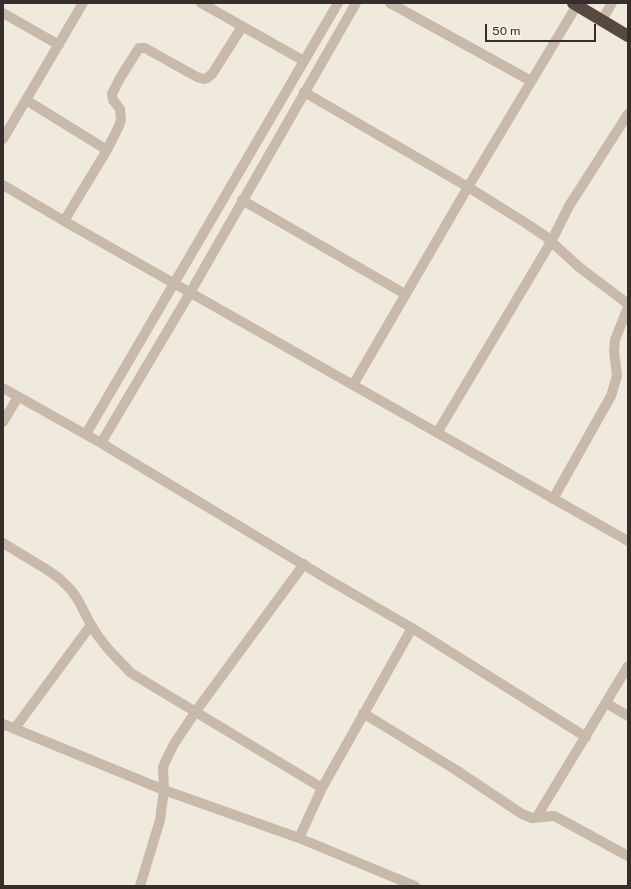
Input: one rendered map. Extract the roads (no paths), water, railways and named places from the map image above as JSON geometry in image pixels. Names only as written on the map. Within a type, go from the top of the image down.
[{"type":"highway","points":[[575,4],[628,36]]},
{"type":"street","points":[[3,140],[83,3]]},
{"type":"street","points":[[201,3],[304,61]]},
{"type":"street","points":[[86,434],[338,3]]},
{"type":"street","points":[[101,443],[190,293],[356,3]]},
{"type":"street","points":[[390,3],[531,81]]},
{"type":"street","points":[[602,20],[612,3]]},
{"type":"street","points":[[353,385],[575,4]]},
{"type":"street","points":[[3,13],[59,45]]},
{"type":"street","points":[[64,221],[107,150],[119,126],[121,112],[113,100],[112,94],[139,48],[145,48],[197,77],[204,79],[209,77],[215,70],[242,27]]},
{"type":"street","points":[[304,92],[468,187],[530,226],[551,242],[579,267],[628,304]]},
{"type":"street","points":[[26,100],[107,150]]},
{"type":"street","points":[[437,433],[551,242],[569,206],[628,114]]},
{"type":"street","points":[[3,185],[190,293],[628,541]]},
{"type":"street","points":[[242,200],[405,294]]},
{"type":"street","points":[[553,499],[611,396],[617,376],[614,351],[615,340],[628,307]]},
{"type":"street","points":[[3,388],[86,434],[412,628],[586,737]]},
{"type":"street","points":[[3,422],[18,397]]},
{"type":"street","points":[[3,543],[60,579],[72,590],[91,625],[109,650],[131,673],[322,788]]},
{"type":"street","points":[[140,886],[160,820],[164,790],[164,767],[174,744],[196,711],[304,564]]},
{"type":"street","points":[[15,728],[91,625]]},
{"type":"street","points":[[299,838],[322,788],[412,628]]},
{"type":"street","points":[[536,818],[628,666]]},
{"type":"street","points":[[606,703],[628,716]]},
{"type":"street","points":[[363,713],[456,770],[527,817],[536,818],[554,816],[628,856]]},
{"type":"street","points":[[3,724],[164,790],[299,838],[415,886]]}]
